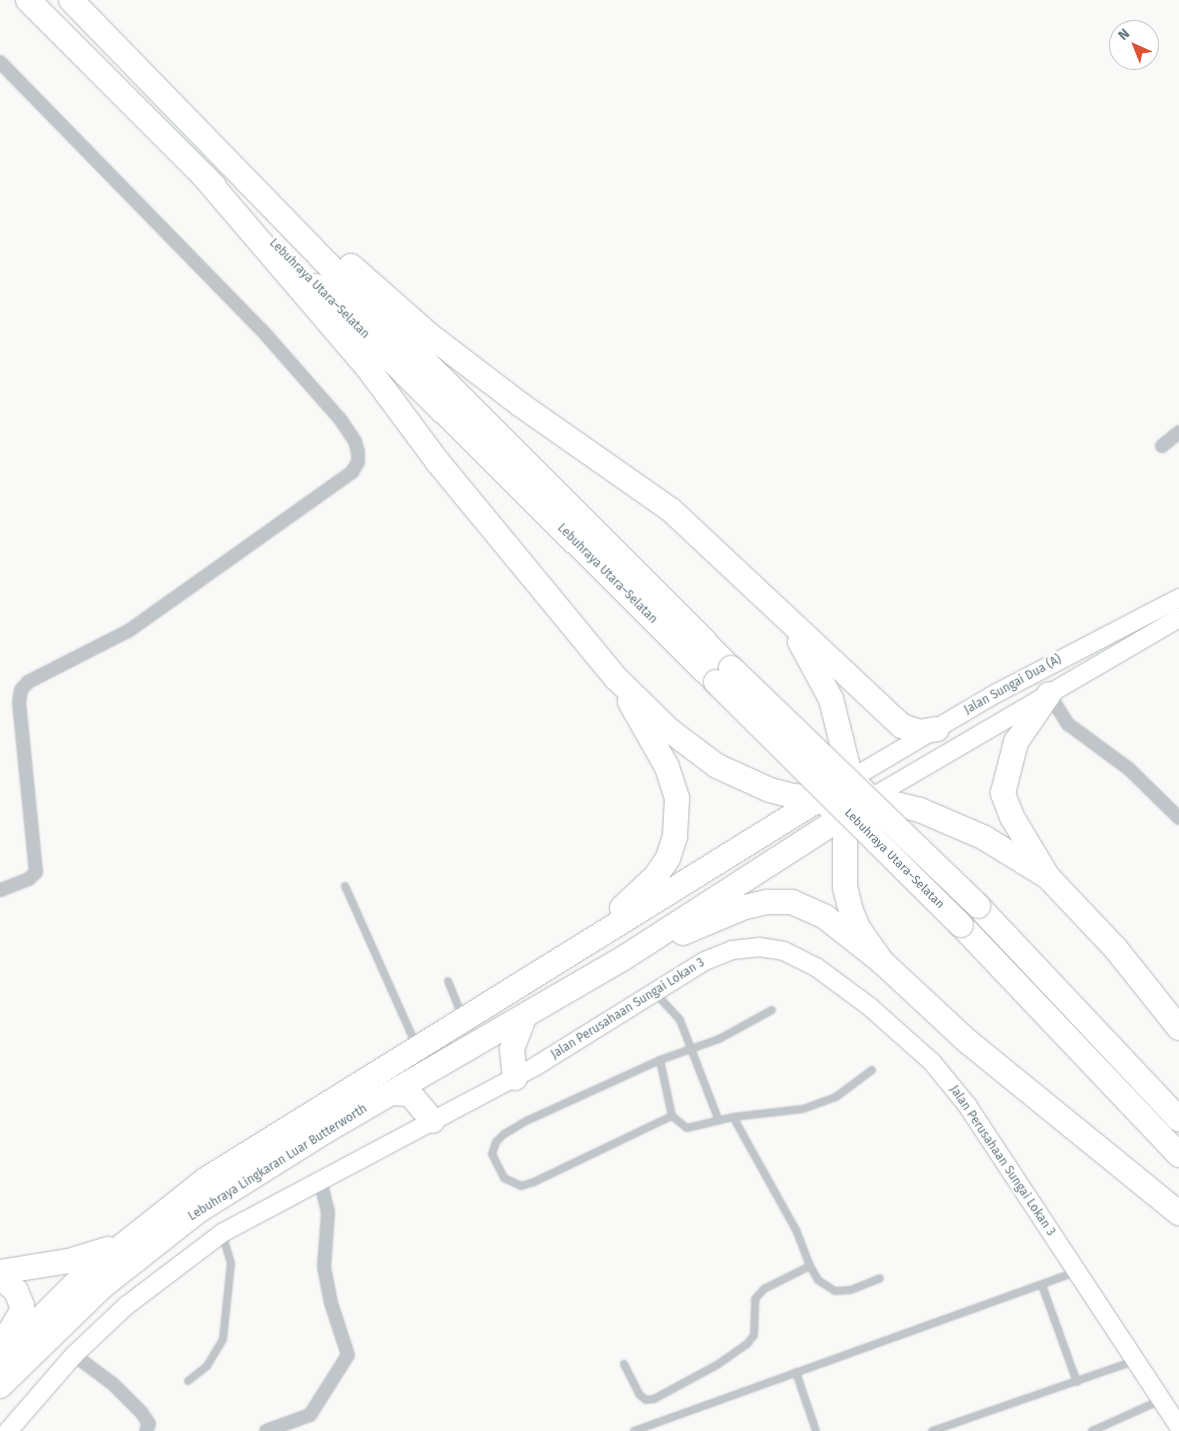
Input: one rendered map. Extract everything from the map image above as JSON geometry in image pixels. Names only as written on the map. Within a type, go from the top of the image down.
[{"type":"highway","name":"Lebuhraya Utara–Selatan","points":[[28,0],[203,175],[724,675],[978,906],[1179,1119]]},
{"type":"highway","name":"Lebuhraya Utara–Selatan","points":[[71,0],[224,155],[724,675],[1179,1155]]},
{"type":"highway","points":[[224,155],[428,334],[529,411],[671,510],[716,550],[788,622],[902,726],[919,732],[937,729]]},
{"type":"highway","points":[[203,175],[368,368],[449,476],[616,678],[669,730],[717,766],[770,790],[793,796],[821,798],[840,818],[845,833],[845,887],[851,911],[858,928],[882,962]]},
{"type":"highway","points":[[788,622],[831,699],[851,779],[871,798],[920,810],[974,833],[1048,877]]},
{"type":"highway","points":[[590,939],[656,876],[668,858],[675,836],[677,798],[666,767],[616,678]]},
{"type":"highway","points":[[1049,694],[1016,742],[1003,793],[1012,817],[1048,877],[1116,949],[1179,1028]]},
{"type":"highway","points":[[590,939],[851,779]]},
{"type":"highway","points":[[622,959],[871,798]]},
{"type":"highway","points":[[622,959],[745,907],[792,902],[824,916],[882,962],[968,1041],[1179,1213]]},
{"type":"highway","name":"Lebuhraya Lingkaran Luar Butterworth","points":[[0,1359],[79,1280],[123,1242],[204,1180],[274,1134],[464,1021],[590,939]]},
{"type":"highway","name":"Lebuhraya Lingkaran Luar Butterworth","points":[[0,1386],[103,1286],[162,1238],[278,1160],[524,1018],[622,959]]},
{"type":"highway","points":[[515,1078],[512,1049],[524,1018]]},
{"type":"highway","points":[[392,1093],[410,1094],[433,1121]]},
{"type":"highway","points":[[0,1272],[89,1257],[123,1242]]},
{"type":"highway","points":[[0,1277],[16,1290],[22,1306],[21,1313],[0,1347]]},
{"type":"main road","name":"Jalan Sungai Dua (A)","points":[[851,779],[993,694],[1179,598]]},
{"type":"main road","name":"Jalan Sungai Dua (A)","points":[[871,798],[1177,622]]},
{"type":"main road","name":"Jalan Perusahaan Sungai Lokan 3","points":[[15,1428],[74,1355],[126,1306],[222,1233],[515,1078],[705,961],[732,950],[759,947],[784,951],[816,967],[870,1007],[932,1062],[967,1105],[1138,1360],[1179,1426]]},
{"type":"street","points":[[0,62],[267,336],[340,419],[355,441],[358,462],[352,472],[128,631],[28,682],[21,690],[20,702],[36,872],[29,879],[0,890]]},
{"type":"street","points":[[1162,446],[1179,432]]},
{"type":"street","points":[[1049,694],[1068,724],[1129,769],[1179,818]]},
{"type":"street","points":[[266,1431],[310,1415],[348,1354],[331,1303],[324,1268],[328,1212],[320,1181]]},
{"type":"street","points":[[74,1355],[113,1384],[141,1412],[149,1424],[146,1431]]},
{"type":"lane","points":[[345,886],[417,1049]]},
{"type":"lane","points":[[448,981],[464,1021]]},
{"type":"lane","points":[[655,992],[680,1020],[719,1121]]},
{"type":"lane","points":[[672,1116],[521,1186],[504,1178],[492,1154],[496,1142],[504,1134],[526,1121],[660,1060],[719,1040],[772,1010]]},
{"type":"lane","points":[[660,1060],[672,1116],[686,1128],[733,1117],[803,1109],[836,1097],[872,1070]]},
{"type":"lane","points":[[733,1117],[796,1230],[810,1266],[818,1280],[835,1291],[851,1290],[880,1278]]},
{"type":"lane","points":[[188,1381],[207,1366],[223,1339],[232,1263],[222,1233]]},
{"type":"lane","points":[[624,1364],[638,1394],[646,1400],[654,1400],[717,1365],[747,1344],[754,1335],[755,1299],[764,1290],[810,1266]]},
{"type":"lane","points":[[634,1431],[1077,1271]]},
{"type":"lane","points":[[1042,1285],[1077,1382]]},
{"type":"lane","points":[[932,1431],[1138,1360]]},
{"type":"lane","points":[[796,1372],[816,1431]]},
{"type":"lane","points":[[1096,1430],[1162,1400]]}]
